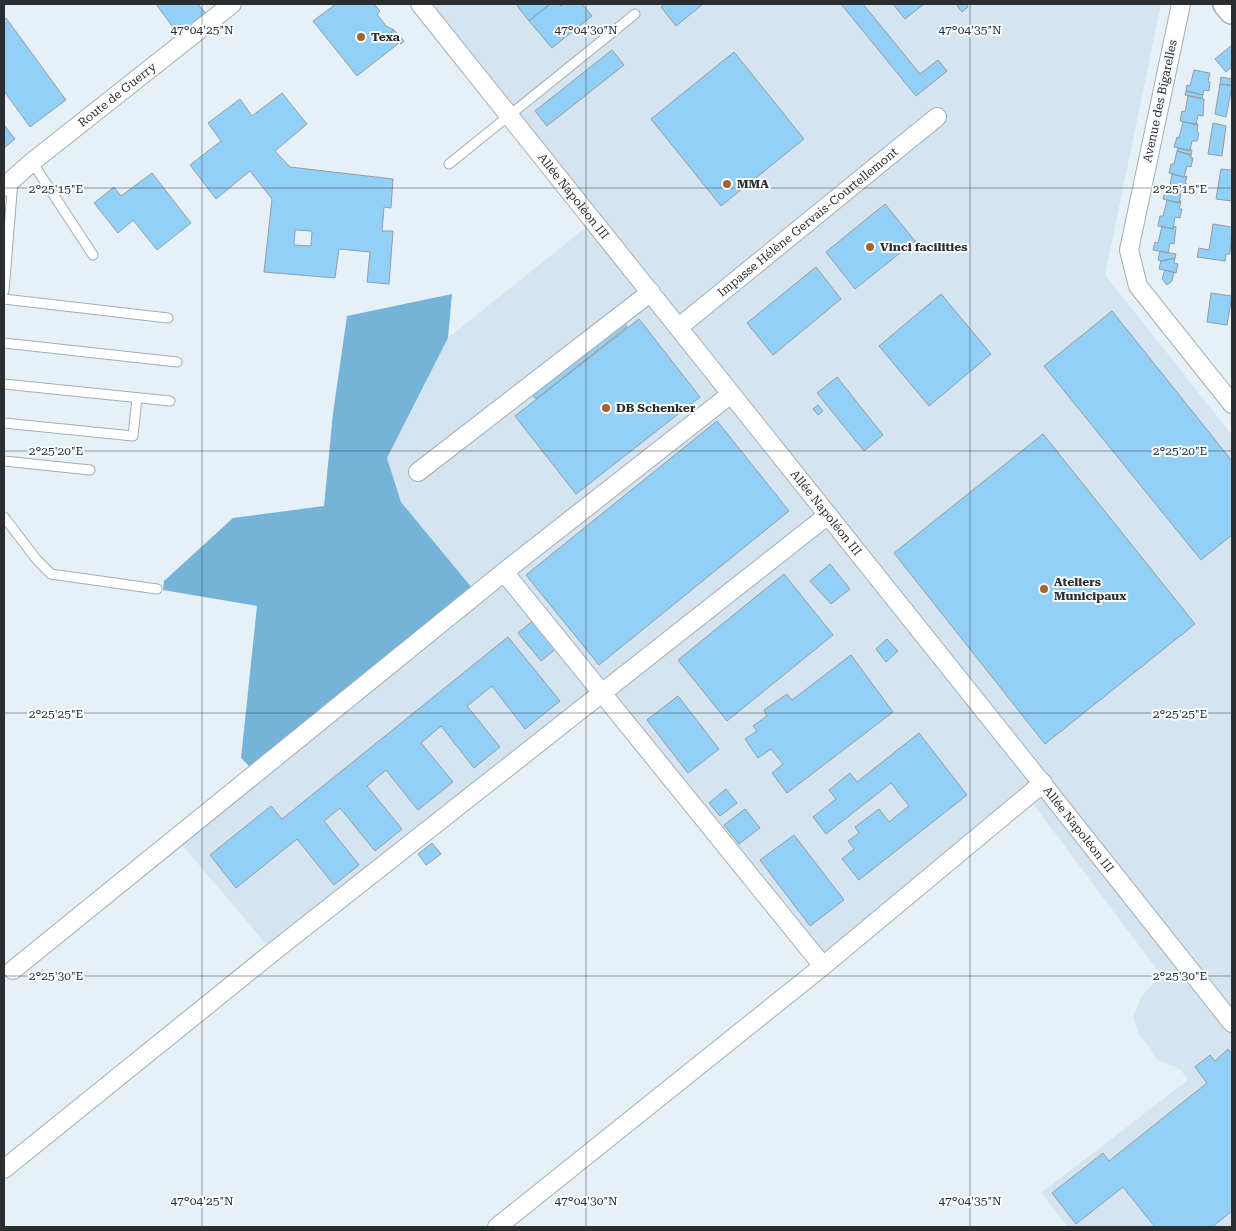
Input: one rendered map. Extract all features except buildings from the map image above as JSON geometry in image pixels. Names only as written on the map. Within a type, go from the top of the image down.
[{"type":"main road","points":[[1226,4],[1232,11]]},
{"type":"street","name":"Route de Guerry","points":[[8,182],[232,4]]},
{"type":"street","name":"Allée Napoléon III","points":[[420,4],[1232,1023]]},
{"type":"street","name":"Avenue des Bigarelles","points":[[1181,4],[1128,250],[1138,286],[1230,401]]},
{"type":"street","name":"Impasse Hélène Gervais-Courtellemont","points":[[678,327],[937,117]]},
{"type":"street","points":[[418,472],[651,292]]},
{"type":"street","points":[[1230,401],[1232,380]]},
{"type":"street","points":[[8,972],[504,572],[730,394]]},
{"type":"street","points":[[4,1169],[273,952],[828,515]]},
{"type":"street","points":[[504,572],[823,966]]},
{"type":"street","points":[[497,1227],[823,966],[1042,783]]},
{"type":"lane","points":[[449,164],[635,14]]},
{"type":"lane","points":[[32,162],[93,255]]},
{"type":"lane","points":[[4,291],[8,182]]},
{"type":"lane","points":[[4,299],[168,318]]},
{"type":"lane","points":[[4,343],[177,362]]},
{"type":"lane","points":[[4,384],[170,401]]},
{"type":"lane","points":[[4,423],[133,436],[137,398]]},
{"type":"lane","points":[[4,461],[90,470]]},
{"type":"lane","points":[[4,517],[37,560],[51,574],[156,589]]},
{"type":"shaded area","points":[[420,4],[1161,4],[1105,275],[1232,435],[1232,1227],[1068,1227],[1041,1193],[1188,1080],[1180,1069],[1156,1059],[1139,1035],[1133,1016],[1142,996],[1161,975],[1028,797],[823,966],[601,692],[273,952],[176,838],[477,594],[401,502],[387,458],[448,338],[594,221]]},
{"type":"shaded area","points":[[452,294],[448,338],[387,458],[401,502],[477,594],[256,773],[241,758],[257,606],[163,590],[164,581],[233,518],[324,506],[333,413],[347,316]]},
{"type":"place","name":"Texa","points":[[361,37]]},
{"type":"place","name":"MMA","points":[[727,184]]},
{"type":"place","name":"Vinci facilities","points":[[870,247]]},
{"type":"place","name":"DB Schenker","points":[[606,408]]},
{"type":"place","name":"Ateliers Municipaux","points":[[1044,589]]}]
